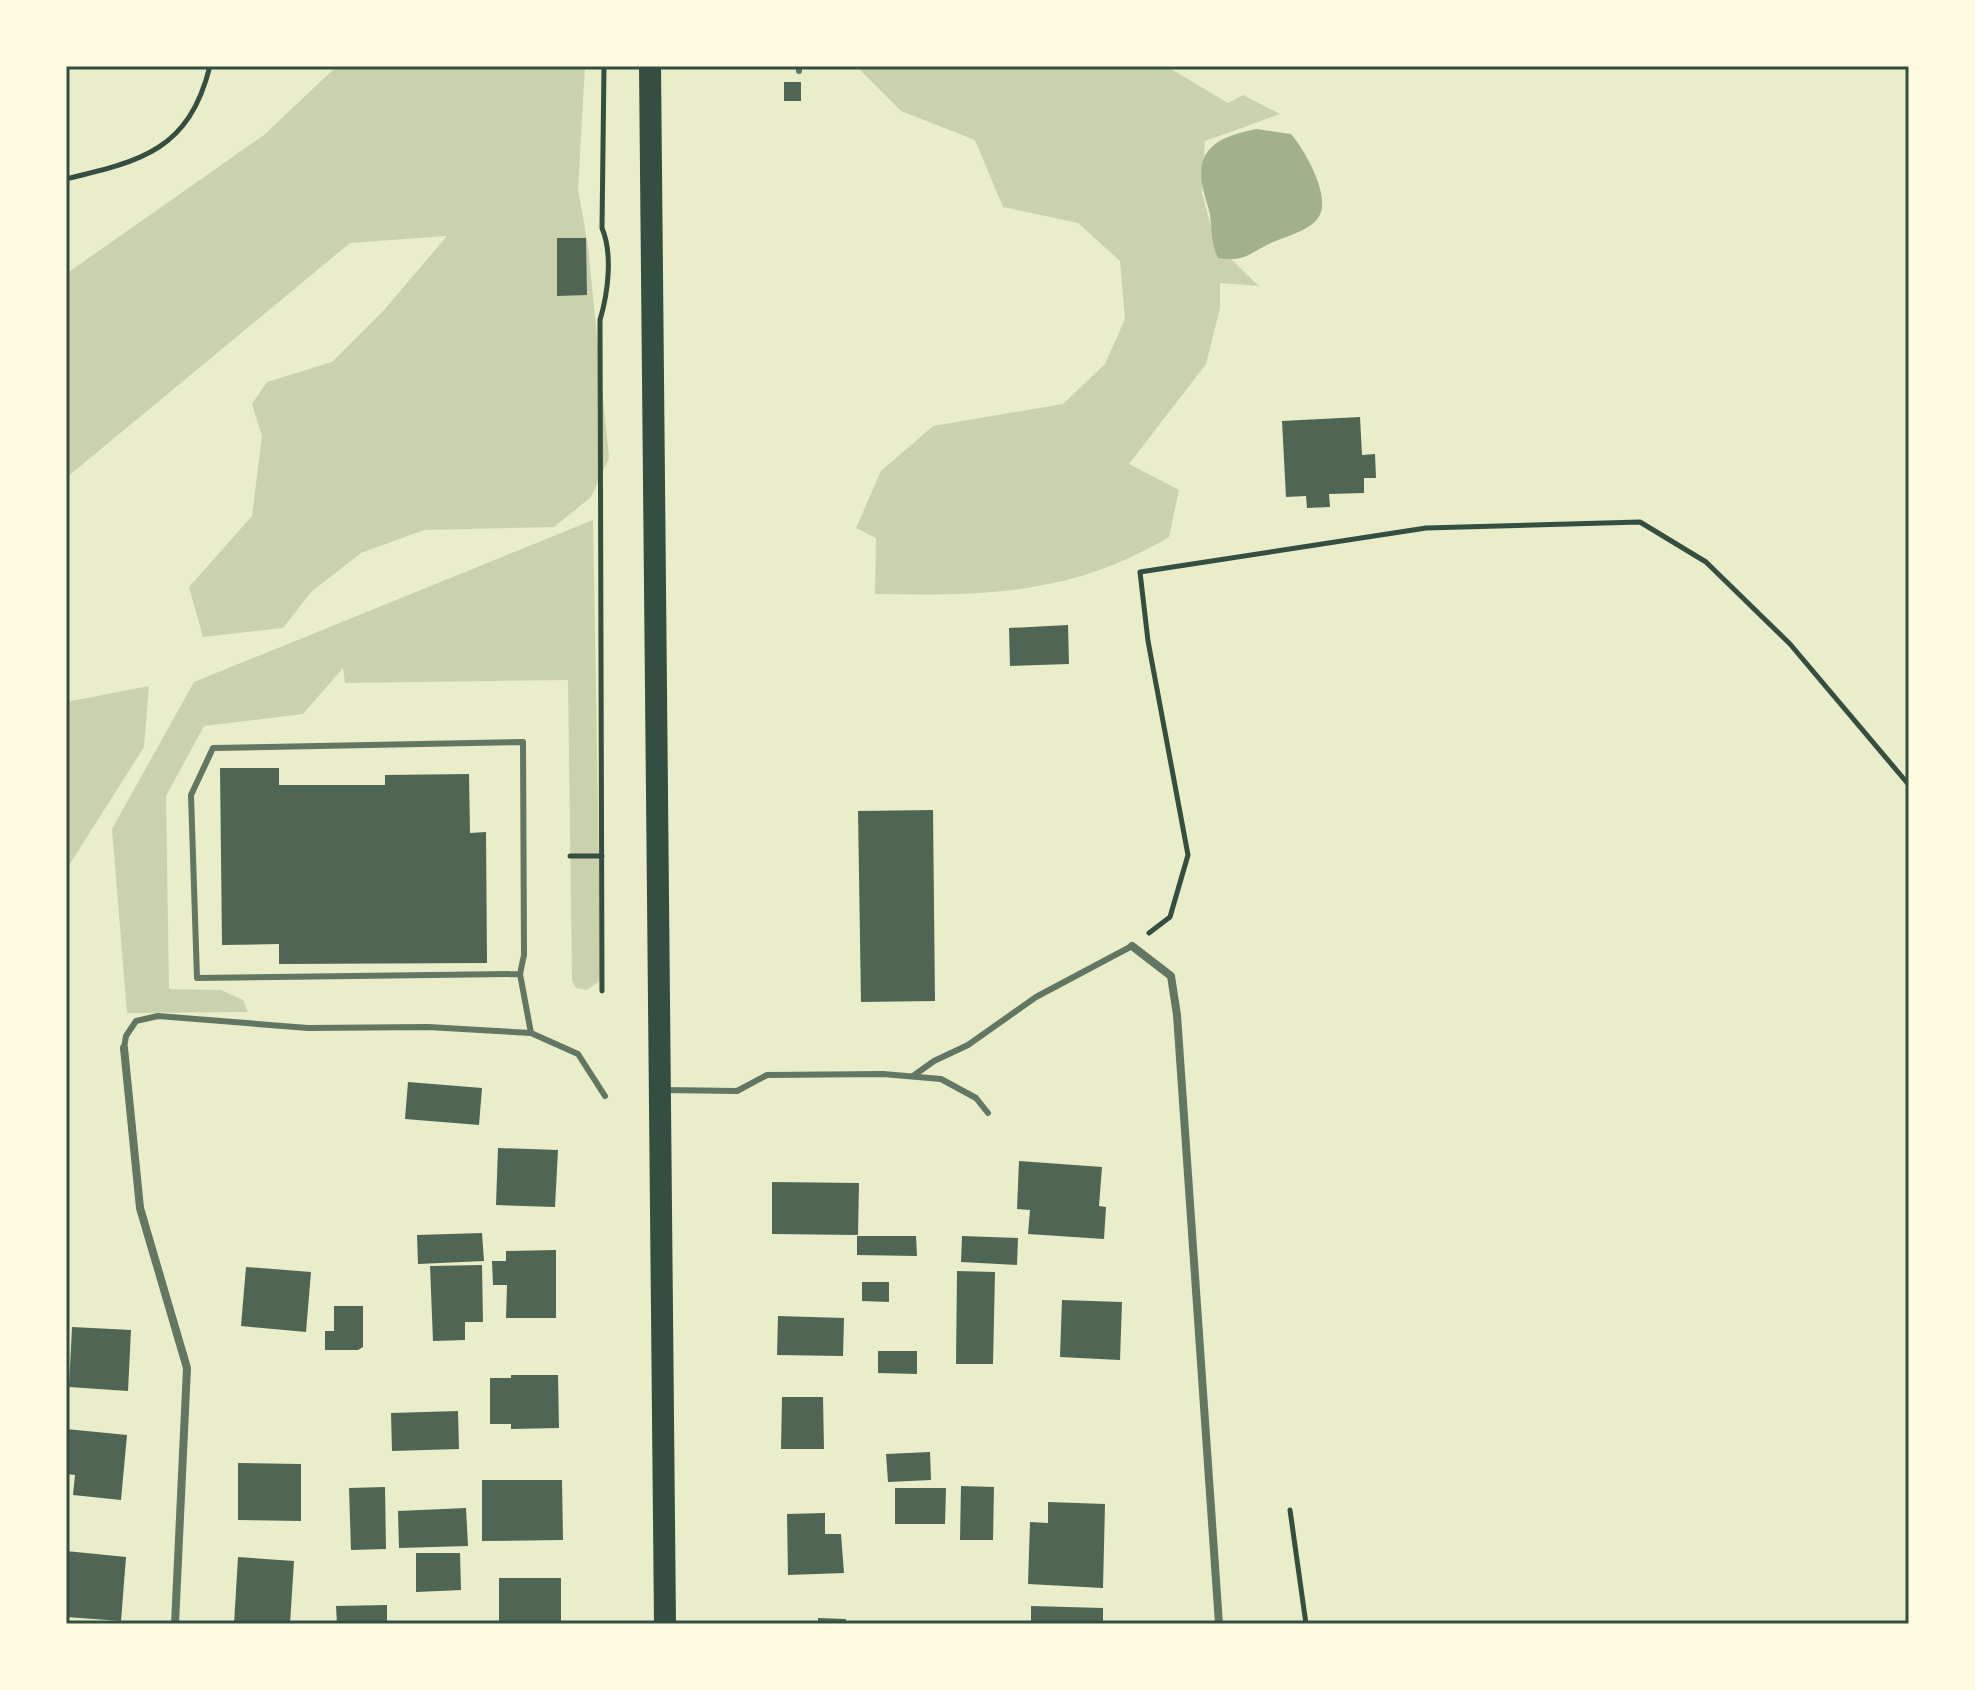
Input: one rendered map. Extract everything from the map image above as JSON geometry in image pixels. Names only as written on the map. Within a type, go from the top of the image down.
[{"type":"highway","points":[[650,66],[665,1624]]},
{"type":"street","points":[[1132,946],[1171,976],[1177,1015],[1219,1624]]},
{"type":"street","points":[[124,1048],[140,1208],[187,1368],[175,1624]]},
{"type":"lane","points":[[520,974],[197,978],[191,795],[213,748],[523,742],[524,955],[520,974],[531,1033]]},
{"type":"lane","points":[[913,1076],[934,1061],[968,1045],[1036,997],[1132,946]]},
{"type":"lane","points":[[124,1048],[136,1021],[158,1016],[308,1028],[428,1027],[531,1033],[578,1054],[605,1096]]},
{"type":"lane","points":[[660,1090],[737,1091],[767,1075],[815,1072],[913,1076],[941,1079],[976,1098],[988,1113]]},
{"type":"path","points":[[66,179],[134,162],[185,127],[210,66]]},
{"type":"path","points":[[602,991],[600,320],[606,298],[608,243],[602,228],[604,66]]},
{"type":"path","points":[[1132,946],[1170,917],[1188,855],[1148,641],[1140,572],[1426,528],[1640,522],[1706,562],[1779,634],[1909,785]]},
{"type":"path","points":[[570,856],[602,856]]},
{"type":"path","points":[[1290,1510],[1306,1624]]},
{"type":"shaded area","points":[[337,66],[585,66],[578,189],[588,246],[609,458],[591,497],[554,527],[424,530],[361,553],[311,592],[283,628],[203,637],[189,587],[252,516],[262,436],[252,404],[267,382],[332,362],[384,310],[447,236],[350,243],[66,478],[66,274],[264,135]]},
{"type":"shaded area","points":[[862,66],[1166,66],[1228,103],[1243,95],[1280,114],[1205,141],[1202,193],[1216,245],[1259,286],[1220,283],[1220,308],[1206,364],[1129,464],[1179,490],[1169,537],[1097,571],[1026,588],[953,594],[875,594],[876,538],[856,528],[881,471],[933,426],[1063,404],[1105,364],[1125,319],[1120,261],[1078,223],[1003,207],[975,140],[901,111],[861,71]]},
{"type":"shaded area","points":[[1256,129],[1291,134],[1315,174],[1322,209],[1314,223],[1302,231],[1245,257],[1218,258],[1201,170],[1208,151],[1215,144]]},
{"type":"shaded area","points":[[593,520],[601,980],[587,990],[576,988],[572,980],[568,680],[345,683],[343,668],[303,714],[204,726],[166,796],[169,989],[221,990],[243,1000],[248,1012],[127,1013],[112,829],[194,682]]},
{"type":"shaded area","points":[[149,686],[144,747],[66,870],[66,702]]},
{"type":"building","points":[[784,82],[801,82],[801,101],[784,101]]},
{"type":"building","points":[[557,238],[586,238],[587,295],[557,296]]},
{"type":"building","points":[[1360,417],[1362,455],[1375,454],[1376,478],[1364,478],[1364,493],[1329,494],[1330,507],[1307,508],[1306,496],[1286,497],[1282,421]]},
{"type":"building","points":[[1068,625],[1069,664],[1010,666],[1009,628]]},
{"type":"building","points":[[220,768],[279,768],[279,785],[385,785],[385,775],[469,774],[470,833],[486,832],[487,963],[279,964],[279,944],[222,945]]},
{"type":"building","points":[[933,810],[935,1001],[861,1002],[858,811]]},
{"type":"building","points":[[408,1082],[482,1088],[479,1125],[405,1119]]},
{"type":"building","points":[[498,1148],[558,1150],[555,1207],[496,1205]]},
{"type":"building","points":[[1019,1161],[1102,1167],[1099,1206],[1106,1207],[1104,1239],[1028,1234],[1030,1210],[1017,1209]]},
{"type":"building","points":[[772,1182],[859,1183],[858,1235],[772,1234]]},
{"type":"building","points":[[482,1233],[484,1261],[418,1264],[417,1235]]},
{"type":"building","points":[[857,1236],[916,1236],[917,1256],[857,1255]]},
{"type":"building","points":[[962,1236],[1018,1238],[1017,1265],[961,1262]]},
{"type":"building","points":[[556,1250],[556,1318],[506,1318],[507,1285],[493,1285],[492,1261],[506,1261],[506,1251]]},
{"type":"building","points":[[482,1265],[483,1322],[465,1322],[465,1340],[433,1341],[430,1266]]},
{"type":"building","points":[[246,1267],[311,1272],[306,1332],[241,1326]]},
{"type":"building","points":[[957,1271],[995,1272],[993,1364],[956,1364]]},
{"type":"building","points":[[862,1282],[889,1282],[889,1302],[862,1301]]},
{"type":"building","points":[[1062,1300],[1122,1302],[1120,1360],[1060,1357]]},
{"type":"building","points":[[334,1306],[363,1306],[363,1347],[358,1350],[325,1350],[325,1331],[334,1331]]},
{"type":"building","points":[[778,1316],[844,1318],[843,1356],[777,1355]]},
{"type":"building","points":[[72,1327],[131,1330],[128,1391],[69,1387]]},
{"type":"building","points":[[878,1351],[917,1351],[917,1374],[878,1373]]},
{"type":"building","points":[[511,1375],[558,1375],[559,1428],[511,1429],[511,1424],[490,1424],[490,1378],[511,1378]]},
{"type":"building","points":[[782,1397],[823,1397],[824,1449],[781,1449]]},
{"type":"building","points":[[458,1411],[459,1449],[392,1451],[391,1413]]},
{"type":"building","points":[[66,1429],[127,1435],[121,1500],[73,1495],[75,1475],[66,1474]]},
{"type":"building","points":[[930,1452],[931,1480],[888,1482],[886,1454]]},
{"type":"building","points":[[238,1463],[301,1464],[301,1521],[238,1520]]},
{"type":"building","points":[[482,1480],[562,1480],[563,1540],[482,1541]]},
{"type":"building","points":[[961,1486],[994,1487],[993,1540],[960,1540]]},
{"type":"building","points":[[385,1487],[386,1549],[351,1550],[349,1488]]},
{"type":"building","points":[[895,1488],[946,1488],[945,1524],[895,1524]]},
{"type":"building","points":[[1048,1502],[1105,1504],[1103,1588],[1028,1584],[1030,1522],[1048,1523]]},
{"type":"building","points":[[466,1508],[468,1546],[399,1548],[398,1511]]},
{"type":"building","points":[[825,1513],[825,1534],[841,1534],[844,1573],[788,1575],[787,1514]]},
{"type":"building","points":[[66,1551],[126,1557],[121,1621],[66,1617]]},
{"type":"building","points":[[416,1553],[460,1553],[461,1590],[416,1592]]},
{"type":"building","points":[[238,1557],[294,1561],[290,1624],[234,1624]]},
{"type":"building","points":[[499,1578],[561,1578],[561,1624],[499,1624]]},
{"type":"building","points":[[387,1605],[387,1624],[337,1624],[336,1606]]},
{"type":"building","points":[[1031,1606],[1103,1608],[1103,1624],[1031,1624]]},
{"type":"building","points":[[818,1618],[846,1619],[846,1624],[818,1624]]}]
